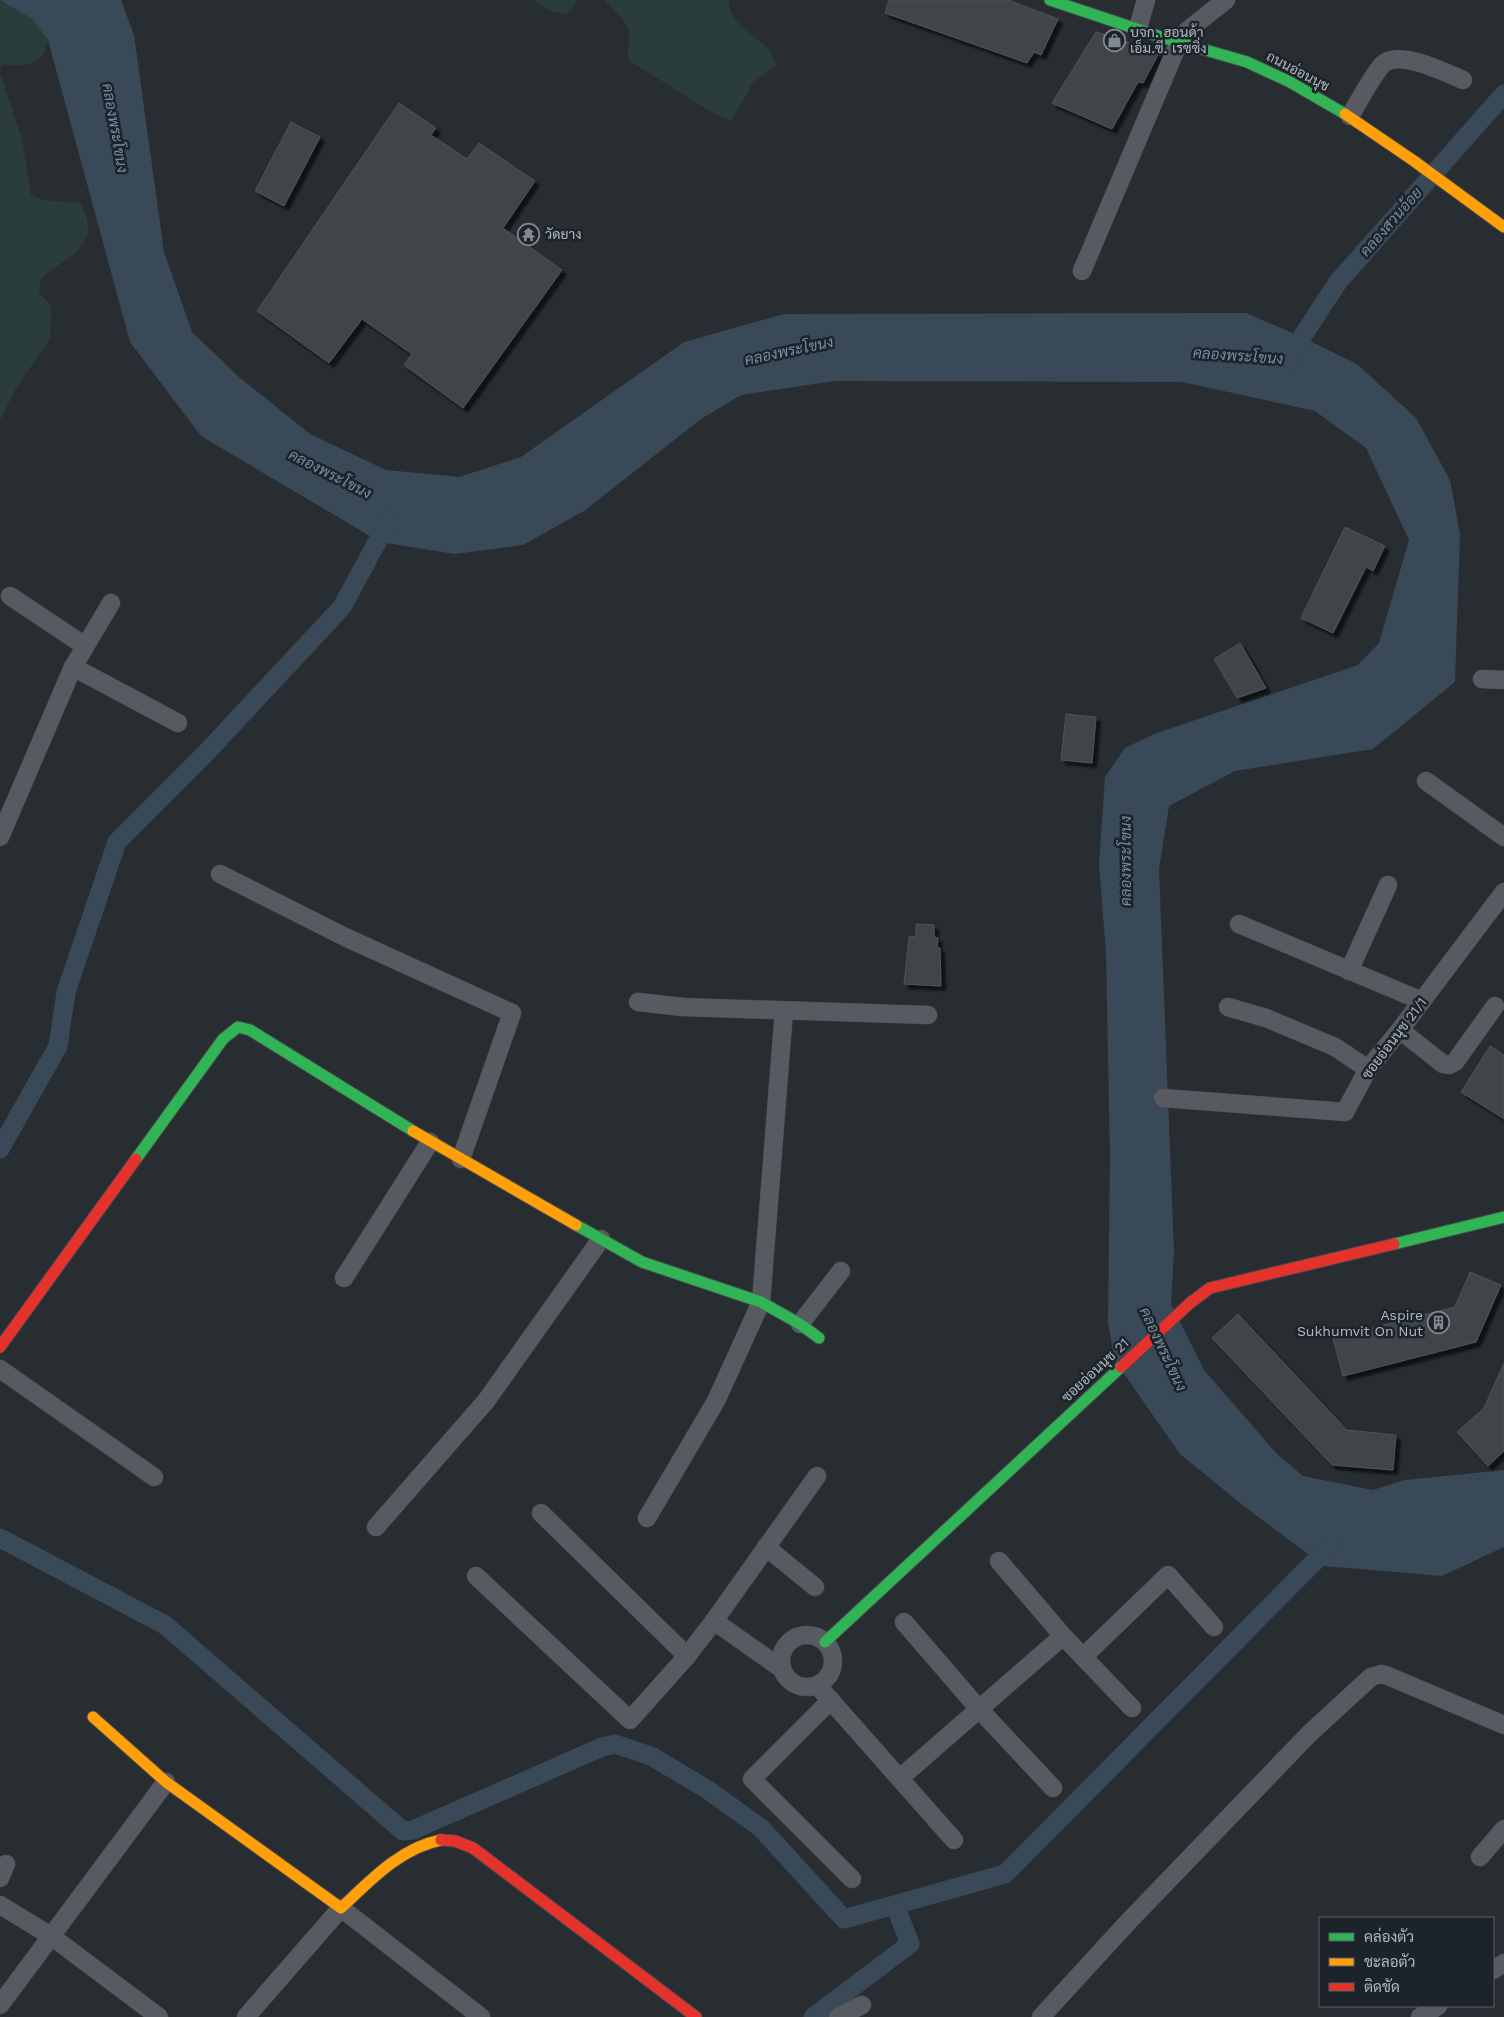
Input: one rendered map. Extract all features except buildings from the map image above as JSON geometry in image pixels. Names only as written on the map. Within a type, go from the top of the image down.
[{"type":"street","name":"ถนนอ่อนนุช","points":[[1050,0],[1142,15],[1255,65],[1355,105],[1410,158],[1504,227]]},
{"type":"street","points":[[1082,271],[1182,33],[1226,0]]},
{"type":"street","name":"ถนนอ่อนนุช","points":[[1182,33],[1206,34]]},
{"type":"street","points":[[1355,105],[1384,63],[1394,60],[1410,59],[1463,80]]},
{"type":"street","points":[[10,596],[85,646]]},
{"type":"street","points":[[0,836],[73,667],[110,603]]},
{"type":"street","points":[[73,667],[178,723]]},
{"type":"street","points":[[1482,680],[1504,680]]},
{"type":"street","points":[[1426,781],[1504,836]]},
{"type":"street","points":[[220,874],[345,937],[512,1013],[461,1159]]},
{"type":"street","points":[[1350,971],[1388,885]]},
{"type":"street","name":"ซอยอ่อนนุช 21/1","points":[[1162,1098],[1343,1113],[1347,1110],[1368,1069],[1400,1030],[1504,892]]},
{"type":"street","points":[[1238,924],[1422,1001]]},
{"type":"street","points":[[638,1002],[683,1007],[928,1015]]},
{"type":"street","points":[[1400,1030],[1443,1064],[1449,1065],[1455,1062],[1495,1006]]},
{"type":"street","points":[[1228,1007],[1266,1018],[1335,1047],[1368,1069]]},
{"type":"street","points":[[647,1518],[716,1400],[761,1302],[784,1011]]},
{"type":"street","points":[[0,1347],[223,1039],[238,1027],[250,1030],[430,1142],[642,1262],[761,1302],[800,1324],[819,1338]]},
{"type":"street","points":[[344,1278],[430,1142]]},
{"type":"street","name":"ซอยอ่อนนุช 21","points":[[825,1642],[1190,1303],[1210,1288],[1504,1217]]},
{"type":"street","points":[[376,1527],[486,1401],[601,1239]]},
{"type":"street","points":[[800,1324],[841,1271]]},
{"type":"street","points":[[0,1369],[154,1477]]},
{"type":"street","points":[[476,1576],[630,1720],[687,1656],[714,1621],[817,1476]]},
{"type":"street","points":[[541,1513],[687,1656]]},
{"type":"street","points":[[766,1547],[815,1587]]},
{"type":"street","points":[[999,1561],[1063,1636],[1132,1708]]},
{"type":"street","points":[[1083,1657],[1168,1575],[1214,1628]]},
{"type":"street","points":[[714,1621],[782,1669],[793,1683],[809,1687],[818,1685],[830,1674],[833,1665],[830,1649],[825,1642],[809,1634],[792,1638],[781,1652],[782,1669]]},
{"type":"street","points":[[904,1622],[979,1709],[1053,1788]]},
{"type":"street","points":[[900,1778],[1063,1636]]},
{"type":"street","points":[[1041,2017],[1129,1921],[1309,1734],[1371,1677],[1381,1674],[1388,1676],[1504,1725]]},
{"type":"street","points":[[818,1685],[954,1840]]},
{"type":"street","points":[[831,1700],[752,1778],[852,1880]]},
{"type":"street","points":[[93,1717],[166,1782],[340,1908],[481,2017]]},
{"type":"street","points":[[0,2005],[166,1782]]},
{"type":"street","points":[[1480,1857],[1504,1829]]},
{"type":"street","points":[[246,2017],[340,1908],[413,1849],[444,1840],[460,1842],[473,1848],[696,2017]]},
{"type":"street","points":[[0,1905],[51,1936],[160,2017]]},
{"type":"street","points":[[838,2017],[862,2005]]},
{"type":"street","points":[[1420,2017],[1436,2007]]},
{"type":"shaded area","points":[[0,0],[32,19],[48,40],[45,50],[37,61],[26,65],[2,65],[0,71]]},
{"type":"shaded area","points":[[533,0],[577,0],[572,9],[566,14],[552,12]]},
{"type":"shaded area","points":[[605,0],[729,0],[730,10],[735,19],[767,48],[773,56],[776,65],[753,82],[732,120],[718,116],[630,61],[628,54],[629,37],[626,24]]},
{"type":"shaded area","points":[[0,72],[22,140],[31,195],[44,200],[80,203],[87,218],[88,230],[80,248],[40,280],[39,294],[49,303],[51,310],[50,339],[16,388],[0,420]]},
{"type":"water","name":"คลองพระโขนง","points":[[0,0],[121,0],[134,35],[164,252],[192,332],[239,377],[310,434],[386,470],[459,477],[521,457],[684,342],[784,314],[1246,313],[1302,337],[1357,364],[1416,418],[1450,480],[1460,534],[1455,682],[1373,749],[1235,771],[1169,806],[1159,869],[1174,1251],[1171,1304],[1204,1370],[1277,1454],[1303,1476],[1373,1490],[1405,1480],[1504,1470],[1504,1547],[1442,1576],[1324,1566],[1245,1507],[1180,1454],[1115,1361],[1108,1323],[1110,1156],[1106,953],[1099,865],[1105,777],[1125,748],[1154,734],[1358,665],[1379,643],[1409,540],[1366,448],[1315,411],[1182,382],[835,381],[741,395],[701,419],[584,511],[523,545],[455,554],[380,542],[201,436],[130,342],[48,40],[32,19]]},
{"type":"waterway","name":"คลองสวนอ้อย","points":[[1291,359],[1302,337],[1338,282],[1504,94]]},
{"type":"waterway","points":[[0,1149],[58,1046],[66,992],[117,842],[205,754],[342,607],[389,520]]},
{"type":"waterway","points":[[0,1538],[165,1625],[403,1831],[413,1830],[602,1747],[615,1744],[651,1756],[708,1790],[761,1828],[844,1919],[1005,1874],[1333,1543]]},
{"type":"waterway","points":[[813,2017],[910,1944],[895,1905]]},
{"type":"traffic: fast","points":[[1050,0],[1164,38],[1247,62],[1290,82],[1345,114]]},
{"type":"traffic: fast","points":[[136,1159],[223,1039],[238,1027],[250,1030],[413,1131]]},
{"type":"traffic: fast","points":[[1394,1244],[1504,1217]]},
{"type":"traffic: fast","points":[[576,1225],[642,1262],[761,1302],[800,1324],[819,1338]]},
{"type":"traffic: fast","points":[[825,1642],[1121,1367]]},
{"type":"traffic: slow","points":[[1345,114],[1414,161],[1504,227]]},
{"type":"traffic: slow","points":[[413,1131],[576,1225]]},
{"type":"traffic: slow","points":[[93,1717],[166,1782],[341,1908],[399,1858],[412,1850],[441,1840]]},
{"type":"traffic: jam","points":[[0,1347],[136,1159]]},
{"type":"traffic: jam","points":[[1121,1367],[1190,1303],[1210,1288],[1394,1244]]},
{"type":"traffic: jam","points":[[441,1840],[455,1841],[473,1848],[696,2017]]},
{"type":"place","name":"บจก. ฮอนด้า เอ็ม.ซี. เรซซิ่ง","points":[[1114,40]]},
{"type":"place","name":"วัดยาง","points":[[529,234]]},
{"type":"place","name":"Aspire Sukhumvit On Nut","points":[[1439,1323]]}]
